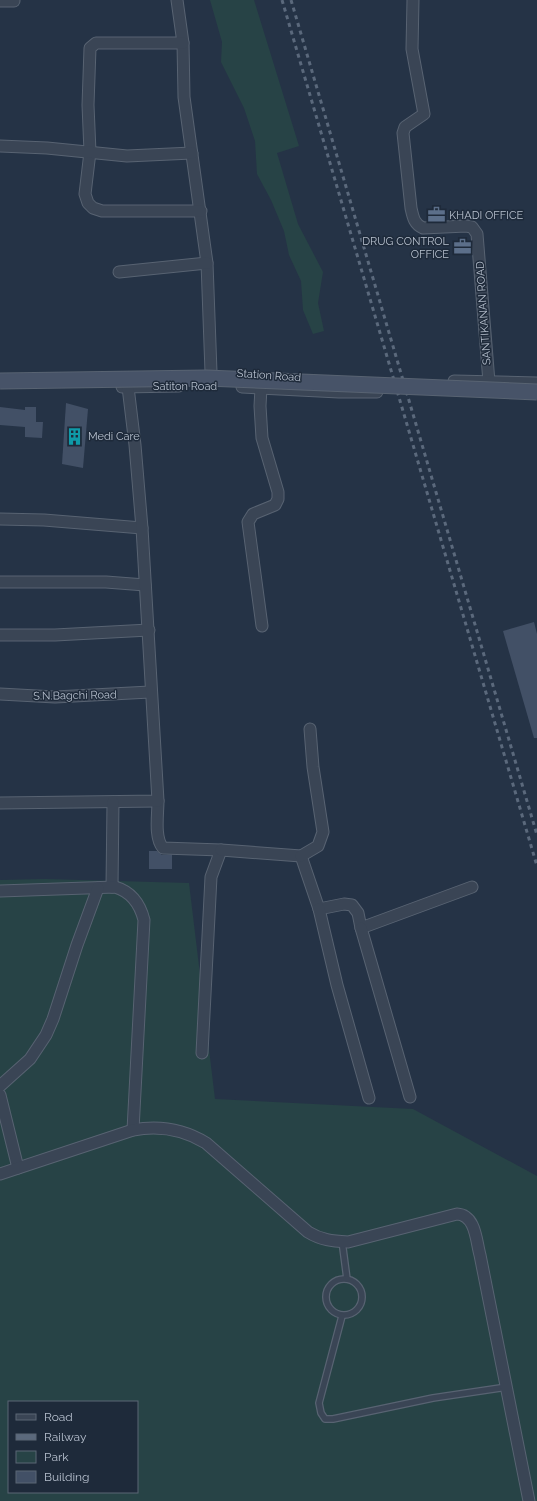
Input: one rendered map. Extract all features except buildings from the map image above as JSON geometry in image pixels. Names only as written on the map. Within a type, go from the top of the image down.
[{"type":"street","points":[[177,0],[183,43],[184,97],[201,210],[207,264],[211,372]]},
{"type":"street","name":"SANTIKANAN ROAD","points":[[413,0],[412,49],[424,114],[405,127],[403,133],[411,208],[414,220],[423,228],[466,226],[475,229],[478,241],[488,382]]},
{"type":"street","points":[[0,1],[14,1]]},
{"type":"street","points":[[183,43],[96,43],[92,45],[89,54],[90,152],[86,194],[88,203],[92,208],[102,211],[201,210]]},
{"type":"street","points":[[0,146],[128,156],[192,153]]},
{"type":"street","points":[[119,272],[207,264]]},
{"type":"street","name":"Station Road","points":[[0,374],[211,372],[340,380],[403,379],[537,383]]},
{"type":"street","name":"Station Road","points":[[0,381],[206,378],[537,392]]},
{"type":"street","name":"Satiton Road","points":[[0,388],[52,385],[128,387],[206,385],[339,392],[398,392],[537,398]]},
{"type":"street","points":[[128,387],[135,445],[146,585],[149,630],[150,692],[158,801],[158,835],[160,844],[164,848],[221,850],[301,856],[318,846],[323,832],[312,767],[310,729]]},
{"type":"street","points":[[261,388],[260,406],[262,438],[278,492],[278,499],[275,505],[253,514],[248,522],[262,626]]},
{"type":"street","points":[[0,519],[44,520],[142,528]]},
{"type":"street","points":[[0,582],[106,582],[146,585]]},
{"type":"street","points":[[0,635],[55,635],[149,630]]},
{"type":"street","name":"S.N.Bagchi Road","points":[[0,694],[55,697],[150,692]]},
{"type":"street","points":[[0,803],[158,801]]},
{"type":"street","points":[[112,887],[114,802]]},
{"type":"street","points":[[202,1053],[211,877],[221,850]]},
{"type":"street","points":[[301,856],[320,909],[337,985],[368,1098]]},
{"type":"street","points":[[0,890],[112,887],[124,889],[131,894],[142,910],[144,920],[134,1130]]},
{"type":"street","points":[[361,928],[472,887]]},
{"type":"street","points":[[0,1086],[30,1059],[46,1035],[54,1019],[77,945],[98,888]]},
{"type":"street","points":[[320,909],[344,904],[352,905],[358,913],[361,928],[410,1096]]},
{"type":"street","points":[[0,1095],[18,1168]]},
{"type":"street","points":[[0,1174],[134,1130],[149,1127],[164,1128],[194,1136],[206,1143],[308,1232],[318,1238],[331,1241],[348,1242],[462,1214],[468,1218],[473,1226],[480,1255],[529,1501]]},
{"type":"lane","points":[[342,1242],[347,1279]]},
{"type":"lane","points":[[347,1279],[357,1284],[362,1294],[362,1300],[358,1310],[353,1314],[342,1316],[337,1315],[330,1309],[326,1295],[333,1283],[347,1279]]},
{"type":"lane","points":[[342,1316],[319,1403],[321,1413],[325,1418],[333,1419],[433,1398],[507,1387]]},
{"type":"green space","points":[[210,0],[254,0],[299,146],[277,153],[298,224],[323,272],[318,303],[324,331],[313,334],[303,310],[301,281],[289,255],[284,231],[271,200],[257,174],[255,141],[244,108],[221,62],[222,42]]},
{"type":"green space","points":[[45,879],[189,883],[215,1099],[413,1109],[537,1176],[537,1501],[0,1501],[0,880]]},
{"type":"railway","points":[[282,0],[537,866]]},
{"type":"railway","points":[[291,0],[537,835]]},
{"type":"place","name":"KHADI OFFICE","points":[[436,215]]},
{"type":"place","name":"DRUG CONTROL OFFICE","points":[[462,247]]},
{"type":"place","name":"Medi Care","points":[[75,436]]}]
